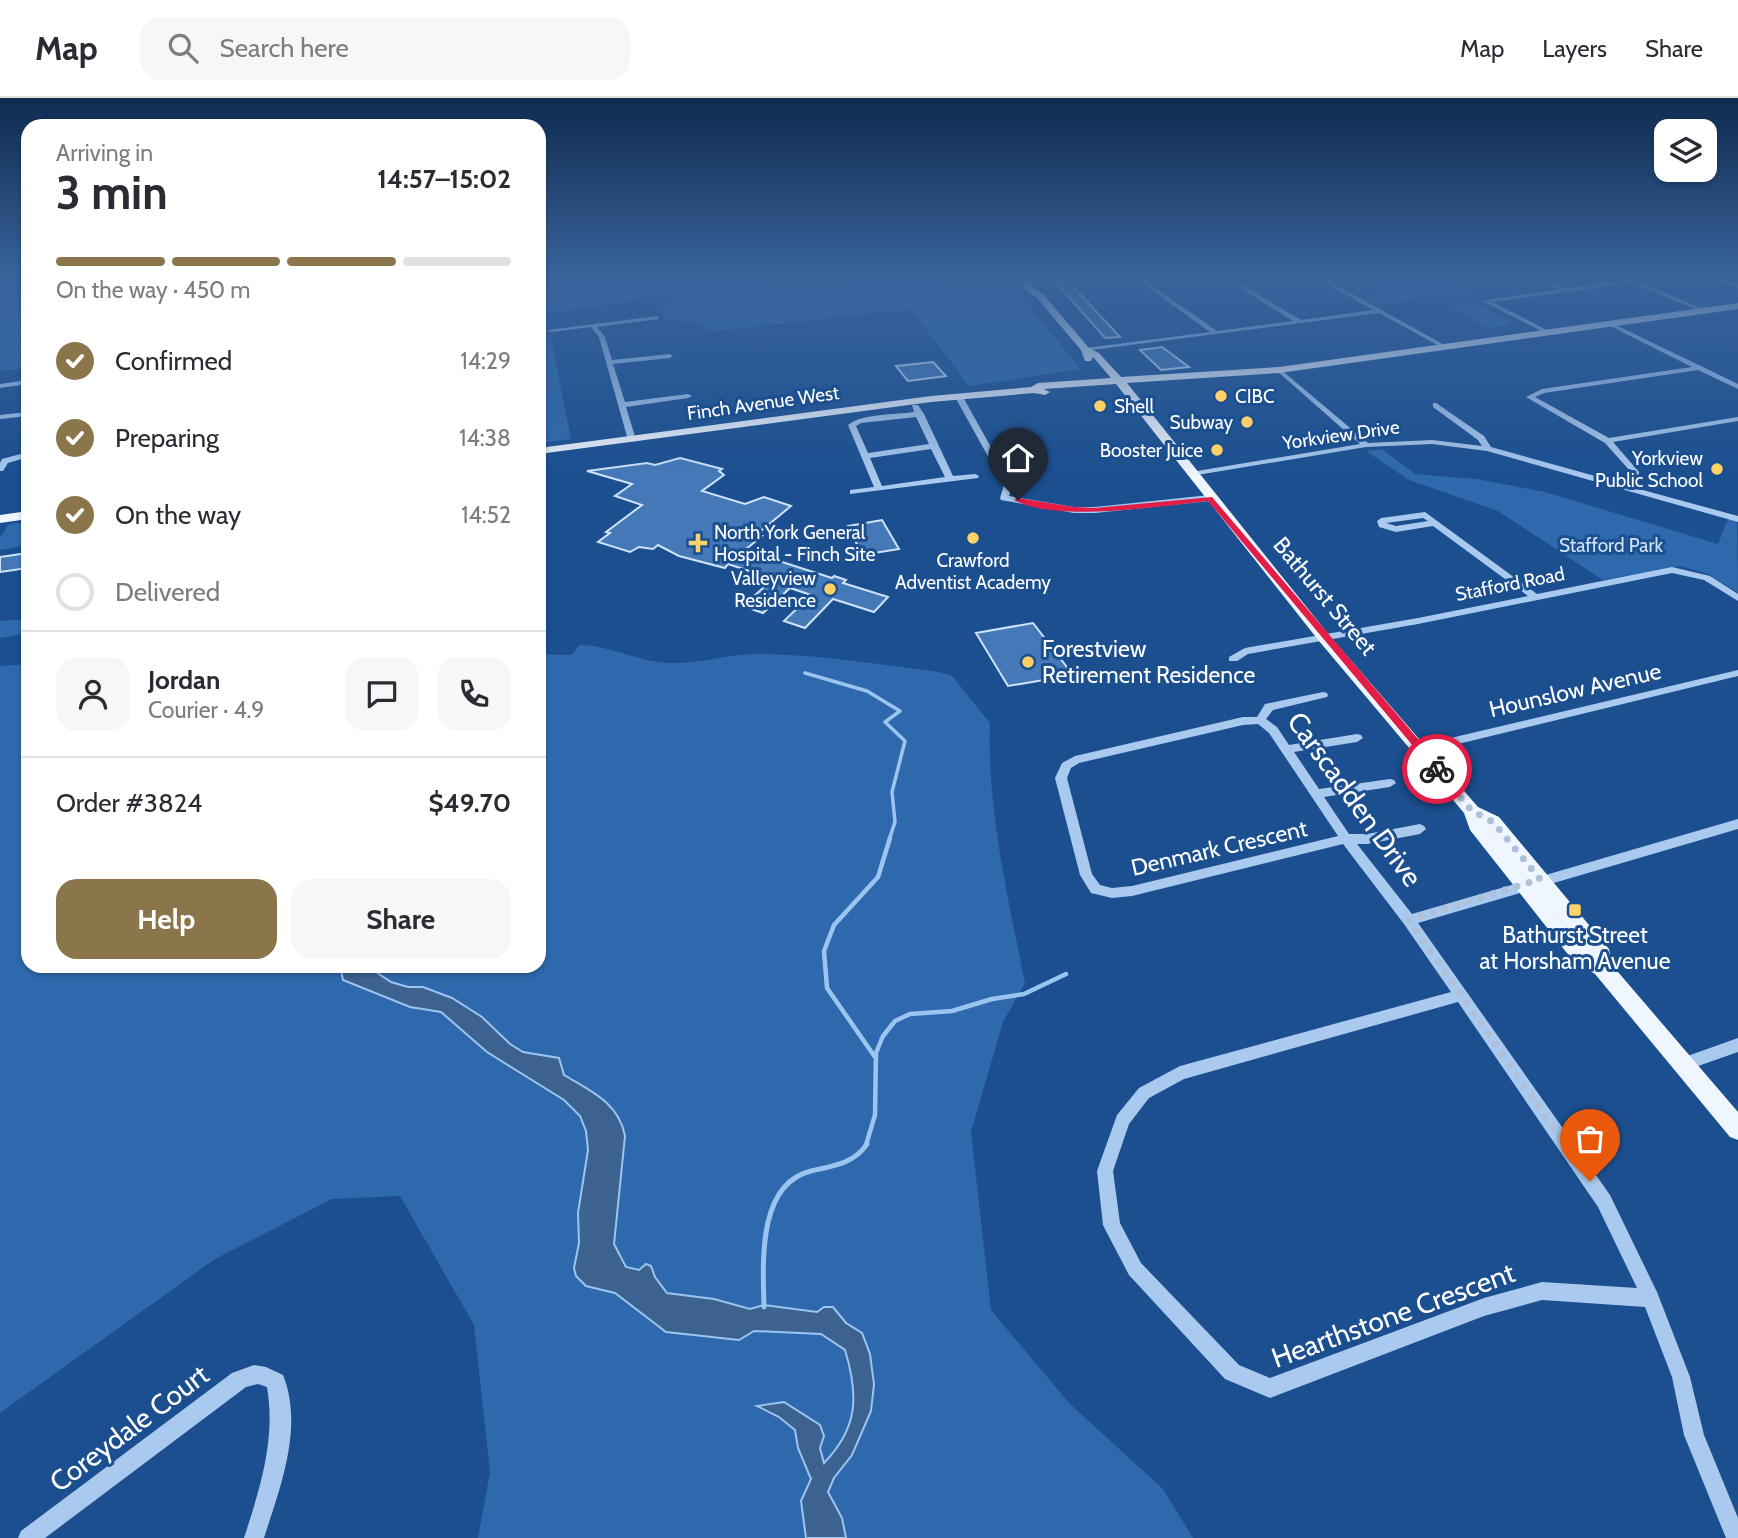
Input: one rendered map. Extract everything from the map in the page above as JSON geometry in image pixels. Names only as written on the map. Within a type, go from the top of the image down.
[{"type":"main road","name":"Bathurst Street","points":[[1081,344],[1086,350],[1085,356],[1116,384],[1132,410],[1142,412],[1324,638],[1472,811],[1476,825],[1602,954],[1602,968],[1738,1129]]},
{"type":"main road","name":"Finch Avenue West","points":[[546,450],[910,401],[1212,377],[1466,344]]},
{"type":"main road","points":[[0,519],[21,516]]},
{"type":"street","points":[[604,344],[632,440]]},
{"type":"street","points":[[1086,350],[1130,344]]},
{"type":"street","points":[[1440,344],[1445,347]]},
{"type":"street","points":[[1651,344],[1738,387]]},
{"type":"street","points":[[610,362],[670,356]]},
{"type":"street","points":[[1635,491],[1635,472],[1608,440],[1530,397],[1542,391],[1699,368]]},
{"type":"street","points":[[1279,370],[1366,444]]},
{"type":"street","points":[[0,386],[21,384]]},
{"type":"street","points":[[622,405],[688,396]]},
{"type":"street","points":[[959,397],[1008,485],[1004,498],[1083,510],[1210,498]]},
{"type":"street","points":[[910,401],[920,414],[950,479]]},
{"type":"street","points":[[1436,405],[1481,438],[1488,449]]},
{"type":"street","points":[[879,489],[853,424],[920,414]]},
{"type":"street","points":[[0,417],[21,415]]},
{"type":"street","points":[[1608,440],[1738,419]]},
{"type":"street","name":"Yorkview Drive","points":[[1191,474],[1366,444],[1407,441],[1488,449],[1738,519]]},
{"type":"street","points":[[864,456],[935,446]]},
{"type":"street","points":[[0,469],[5,461],[21,456]]},
{"type":"street","points":[[853,492],[975,476]]},
{"type":"street","points":[[1435,523],[1396,529],[1382,525],[1381,521],[1425,515],[1535,597]]},
{"type":"street","name":"Stafford Road","points":[[1233,659],[1245,651],[1672,570],[1707,578],[1738,598]]},
{"type":"street","name":"Hounslow Avenue","points":[[1421,749],[1738,673]]},
{"type":"street","points":[[1260,720],[1269,707],[1323,695]]},
{"type":"street","name":"Carscadden Drive","points":[[1260,720],[1273,730],[1346,839],[1409,920],[1459,996],[1604,1201],[1651,1298],[1681,1377],[1694,1435],[1736,1538]]},
{"type":"street","name":"Denmark Crescent","points":[[1260,720],[1242,721],[1075,760],[1066,766],[1061,778],[1087,875],[1096,889],[1112,893],[1132,891],[1346,839]]},
{"type":"street","points":[[1285,750],[1357,738]]},
{"type":"street","points":[[1315,793],[1390,783]]},
{"type":"street","points":[[1409,920],[1531,882],[1738,824]]},
{"type":"street","points":[[1346,839],[1367,839],[1420,829]]},
{"type":"street","name":"Hearthstone Crescent","points":[[1459,996],[1180,1073],[1144,1093],[1124,1120],[1105,1171],[1112,1225],[1135,1269],[1232,1372],[1270,1388],[1484,1307],[1542,1291],[1651,1298]]},
{"type":"street","points":[[1684,1064],[1738,1045]]},
{"type":"street","name":"Coreydale Court","points":[[27,1538],[239,1380],[255,1372],[267,1375],[276,1382],[283,1430],[254,1538]]},
{"type":"green space","points":[[0,344],[21,344],[21,369],[0,371]]},
{"type":"green space","points":[[546,344],[552,344],[571,439],[546,442]]},
{"type":"green space","points":[[938,344],[1061,344],[1081,369],[969,386]]},
{"type":"green space","name":"Stafford Park","points":[[1382,449],[1415,474],[1477,479],[1545,492],[1718,544],[1728,519],[1737,522],[1738,593],[1708,574],[1681,566],[1603,580],[1498,511],[1409,480],[1366,451]]},
{"type":"green space","points":[[21,523],[21,546],[0,550],[0,537],[9,524]]},
{"type":"green space","points":[[21,620],[21,634],[0,638],[0,621]]},
{"type":"green space","points":[[580,645],[662,663],[777,654],[939,672],[952,676],[990,723],[995,821],[1025,983],[1003,1022],[971,1132],[991,1310],[1070,1404],[1163,1489],[1193,1538],[478,1538],[490,1472],[474,1325],[400,1196],[332,1199],[215,1259],[0,1413],[0,666],[21,664],[21,973],[546,973],[546,654],[571,655]]},
{"type":"shaded area","points":[[342,973],[378,973],[391,982],[408,987],[423,987],[452,998],[482,1017],[510,1044],[523,1052],[559,1058],[564,1075],[610,1106],[622,1125],[625,1136],[614,1244],[626,1267],[639,1270],[646,1264],[651,1266],[655,1277],[667,1293],[714,1299],[750,1309],[764,1305],[817,1312],[824,1307],[833,1307],[846,1323],[862,1333],[870,1354],[874,1384],[871,1411],[852,1455],[834,1478],[828,1492],[842,1518],[846,1538],[806,1538],[801,1501],[811,1479],[798,1448],[795,1430],[779,1417],[757,1406],[784,1402],[820,1425],[824,1436],[820,1448],[824,1463],[844,1437],[852,1411],[852,1382],[845,1350],[821,1334],[754,1331],[739,1340],[666,1332],[615,1293],[586,1286],[576,1276],[574,1268],[579,1243],[578,1213],[588,1150],[586,1131],[580,1116],[564,1100],[487,1052],[441,1012],[410,1007],[343,980]]},
{"type":"building","points":[[1162,347],[1189,367],[1161,370],[1140,350]]},
{"type":"building","points":[[933,362],[946,376],[908,381],[896,366]]},
{"type":"building","points":[[680,458],[722,469],[719,471],[724,475],[702,491],[745,504],[764,497],[791,506],[756,535],[762,536],[745,550],[832,578],[834,576],[846,580],[843,583],[888,597],[874,612],[833,599],[805,628],[784,621],[811,595],[790,588],[763,613],[743,606],[773,579],[728,564],[725,568],[679,556],[658,545],[653,549],[639,547],[630,552],[598,542],[610,533],[606,532],[642,505],[615,496],[632,484],[587,471],[647,463],[655,465]]},
{"type":"building","points":[[882,520],[899,549],[862,555],[848,526]]},
{"type":"building","points":[[21,554],[21,569],[0,572],[0,557]]},
{"type":"building","name":"Forestview Retirement Residence","points":[[1033,623],[1073,675],[1008,686],[976,633]]},
{"type":"waterway","points":[[805,673],[867,691],[900,711],[885,722],[905,741],[892,792],[895,822],[889,840]]},
{"type":"waterway","points":[[875,1057],[827,988],[824,951],[834,925],[878,877],[890,838]]},
{"type":"waterway","points":[[866,1145],[875,1115],[876,1053],[883,1036],[895,1021],[910,1014],[952,1011],[992,999],[1024,994],[1066,974]]},
{"type":"waterway","points":[[764,1307],[764,1248],[772,1208],[781,1192],[793,1179],[849,1160],[867,1144]]},
{"type":"way so far","points":[[1437,769],[1472,811],[1493,822],[1540,879],[1409,920],[1459,996],[1590,1181]]},
{"type":"place","name":"CIBC","points":[[1221,396]]},
{"type":"place","name":"Shell","points":[[1100,406]]},
{"type":"place","name":"Subway","points":[[1247,422]]},
{"type":"place","name":"Booster Juice","points":[[1217,450]]},
{"type":"place","name":"Yorkview Public School","points":[[1717,469]]},
{"type":"place","name":"Crawford Adventist Academy","points":[[973,538]]},
{"type":"place","name":"North York General Hospital - Finch Site","points":[[698,543]]},
{"type":"place","name":"Valleyview Residence","points":[[830,589]]},
{"type":"place","name":"Forestview Retirement Residence","points":[[1028,662]]},
{"type":"place","name":"Bathurst Street at Horsham Avenue","points":[[1575,910]]},
{"type":"route","points":[[1018,500],[1074,510],[1095,510],[1210,498],[1324,638],[1437,769]]}]
